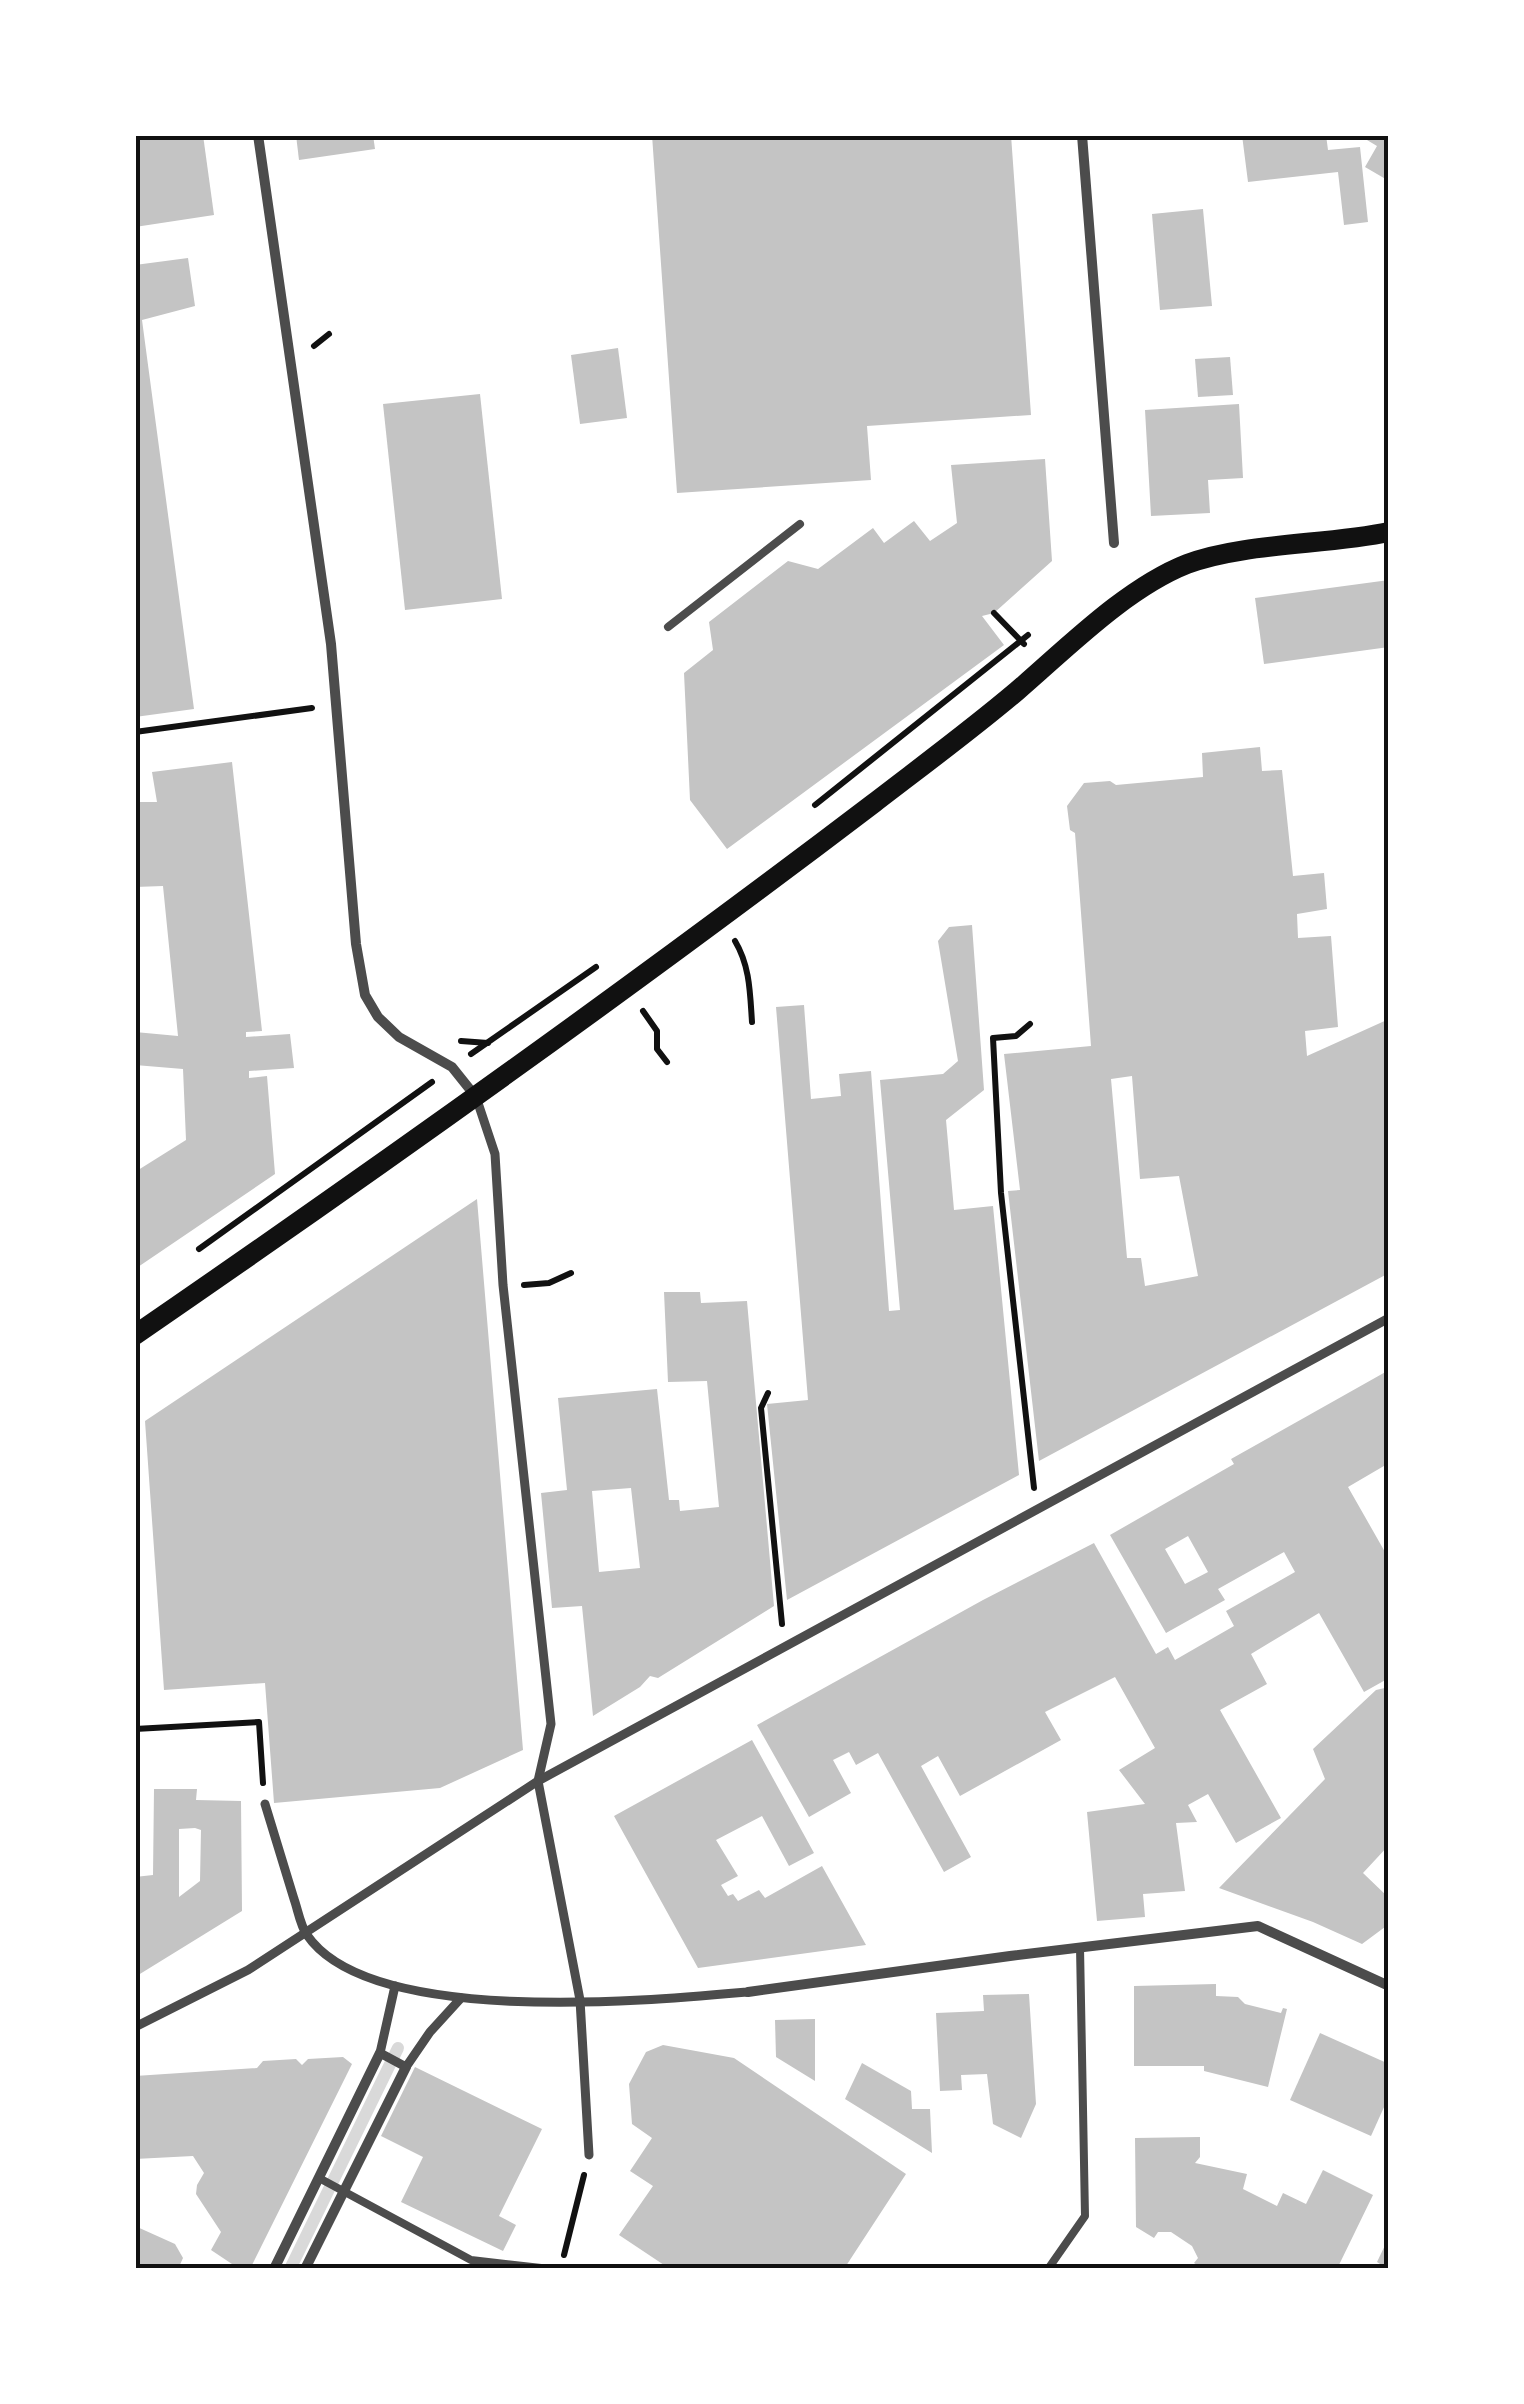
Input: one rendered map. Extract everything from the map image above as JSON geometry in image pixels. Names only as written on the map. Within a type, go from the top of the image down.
[{"type":"main road","points":[[135,1335],[390,1160],[722,918],[1132,596],[1186,564],[1213,556],[1389,532]]},
{"type":"street","points":[[258,135],[328,626],[356,944],[364,995],[378,1017],[399,1038],[452,1067],[476,1096],[495,1154],[503,1286],[551,1724],[538,1781],[580,2000],[589,2154]]},
{"type":"street","points":[[1082,135],[1114,544]]},
{"type":"street","points":[[135,2027],[248,1970],[538,1781],[1389,1318]]},
{"type":"street","points":[[265,1804],[305,1933],[324,1954],[350,1971],[395,1986],[461,1998],[658,2000],[748,1992],[1258,1926],[1389,1986]]},
{"type":"street","points":[[274,2269],[380,2053],[395,1986]]},
{"type":"street","points":[[306,2269],[406,2067],[430,2032],[461,1998]]},
{"type":"street","points":[[380,2053],[406,2067]]},
{"type":"lane","points":[[668,627],[800,524]]},
{"type":"lane","points":[[1048,2269],[1085,2216],[1080,1947]]},
{"type":"lane","points":[[318,2178],[472,2260],[550,2269]]},
{"type":"path","points":[[994,613],[1045,667]]},
{"type":"path","points":[[135,732],[336,705]]},
{"type":"path","points":[[722,918],[744,954],[750,979],[752,1022]]},
{"type":"path","points":[[626,986],[656,1031],[657,1049],[667,1062]]},
{"type":"path","points":[[1030,1024],[1016,1036],[993,1038],[1001,1193],[1036,1512]]},
{"type":"path","points":[[503,1286],[549,1284],[571,1272]]},
{"type":"path","points":[[768,1393],[761,1408],[786,1644]]},
{"type":"path","points":[[135,1730],[259,1722],[265,1804]]},
{"type":"path","points":[[561,2269],[589,2154]]},
{"type":"building","points":[[135,135],[203,135],[214,215],[135,227]]},
{"type":"building","points":[[296,135],[373,135],[375,149],[299,160]]},
{"type":"building","points":[[652,135],[1011,135],[1031,415],[867,426],[871,480],[677,493]]},
{"type":"building","points":[[1242,135],[1326,135],[1328,150],[1360,147],[1368,222],[1344,225],[1338,172],[1248,182]]},
{"type":"building","points":[[1370,135],[1389,135],[1389,181],[1365,167],[1377,146],[1367,140]]},
{"type":"building","points":[[1203,209],[1212,306],[1160,310],[1152,214]]},
{"type":"building","points":[[188,258],[195,306],[142,320],[194,709],[135,717],[135,265]]},
{"type":"building","points":[[618,348],[627,418],[580,424],[571,355]]},
{"type":"building","points":[[1230,357],[1233,395],[1198,397],[1195,359]]},
{"type":"building","points":[[480,394],[502,599],[405,610],[383,404]]},
{"type":"building","points":[[1239,404],[1243,478],[1208,480],[1210,513],[1151,516],[1145,410]]},
{"type":"building","points":[[1045,459],[1052,561],[994,613],[982,616],[1004,645],[727,849],[690,800],[684,673],[713,650],[709,622],[788,561],[818,569],[873,528],[884,543],[914,521],[930,541],[957,523],[951,465]]},
{"type":"building","points":[[1389,580],[1389,647],[1264,664],[1255,598]]},
{"type":"building","points":[[1260,747],[1262,771],[1282,770],[1293,876],[1324,873],[1327,909],[1297,914],[1298,938],[1331,936],[1338,1027],[1305,1031],[1307,1056],[1389,1019],[1389,1273],[1039,1461],[1008,1191],[1020,1190],[1004,1054],[1091,1046],[1075,833],[1070,830],[1067,806],[1084,783],[1110,781],[1116,785],[1203,777],[1202,753]],"holes":[[[1132,1076],[1140,1179],[1179,1176],[1198,1276],[1145,1286],[1141,1258],[1127,1258],[1111,1079]]]},
{"type":"building","points":[[232,762],[262,1031],[246,1032],[246,1037],[290,1034],[294,1068],[249,1071],[249,1078],[267,1076],[275,1174],[135,1269],[135,1172],[186,1140],[183,1069],[135,1065],[135,1032],[178,1036],[163,886],[135,887],[135,802],[157,802],[152,772]]},
{"type":"building","points":[[972,925],[984,1090],[946,1120],[954,1210],[993,1206],[1019,1475],[787,1600],[767,1404],[808,1400],[776,1007],[804,1005],[811,1099],[841,1096],[839,1074],[871,1071],[889,1311],[900,1310],[880,1080],[943,1074],[958,1061],[938,941],[949,927]]},
{"type":"building","points":[[477,1199],[523,1750],[440,1788],[274,1803],[265,1683],[164,1690],[145,1421]]},
{"type":"building","points":[[664,1292],[700,1292],[701,1303],[747,1301],[774,1606],[658,1678],[650,1676],[640,1687],[593,1716],[582,1606],[552,1608],[541,1493],[567,1490],[558,1398],[657,1389],[669,1500],[679,1500],[680,1511],[719,1507],[707,1381],[668,1382]],"holes":[[[631,1488],[640,1568],[599,1572],[592,1491]]]},
{"type":"building","points":[[1389,1370],[1389,1463],[1348,1487],[1389,1559],[1389,1678],[1364,1692],[1319,1613],[1251,1654],[1267,1684],[1220,1710],[1281,1818],[1236,1843],[1208,1794],[1188,1805],[1197,1822],[1176,1823],[1185,1891],[1143,1894],[1145,1917],[1097,1921],[1087,1812],[1145,1804],[1119,1770],[1155,1748],[1115,1677],[1045,1712],[1061,1740],[960,1796],[938,1756],[921,1766],[971,1857],[944,1872],[878,1753],[856,1765],[849,1752],[833,1760],[851,1793],[809,1817],[757,1725],[1094,1543],[1156,1654],[1168,1647],[1175,1660],[1234,1626],[1226,1611],[1295,1572],[1284,1552],[1218,1589],[1225,1600],[1166,1633],[1110,1535],[1234,1464],[1231,1459]],"holes":[[[1188,1536],[1208,1572],[1185,1584],[1165,1549]]]},
{"type":"building","points":[[1389,1687],[1389,1845],[1363,1873],[1389,1898],[1389,1924],[1362,1944],[1219,1888],[1325,1779],[1313,1749],[1376,1690]]},
{"type":"building","points":[[752,1740],[814,1853],[789,1866],[762,1816],[716,1840],[738,1876],[721,1885],[728,1896],[733,1894],[738,1901],[759,1890],[765,1898],[822,1866],[866,1945],[698,1968],[614,1816]]},
{"type":"building","points":[[154,1789],[197,1789],[196,1800],[241,1801],[242,1911],[135,1977],[135,1877],[153,1875]],"holes":[[[179,1829],[201,1830],[200,1881],[179,1897]]]},
{"type":"building","points":[[1216,1984],[1216,1996],[1238,1997],[1245,2004],[1281,2013],[1283,2008],[1287,2009],[1268,2087],[1204,2071],[1204,2066],[1134,2066],[1134,1986]]},
{"type":"building","points":[[1029,1994],[1036,2104],[1021,2138],[993,2124],[987,2074],[961,2075],[962,2090],[940,2091],[936,2013],[984,2011],[983,1995]]},
{"type":"building","points":[[815,2019],[815,2081],[776,2057],[775,2020]]},
{"type":"building","points":[[1320,2033],[1389,2064],[1389,2096],[1371,2136],[1290,2100]]},
{"type":"building","points":[[663,2045],[734,2058],[906,2174],[844,2269],[670,2269],[619,2235],[653,2186],[630,2171],[652,2138],[632,2124],[629,2084],[646,2052]]},
{"type":"building","points":[[343,2057],[352,2064],[252,2265],[235,2266],[211,2250],[221,2232],[196,2194],[204,2173],[193,2156],[135,2159],[135,2076],[257,2068],[263,2061],[296,2059],[302,2065],[308,2059]]},
{"type":"building","points":[[862,2063],[911,2091],[912,2109],[930,2109],[932,2153],[845,2099]]},
{"type":"building","points":[[415,2067],[542,2129],[499,2216],[516,2225],[503,2251],[401,2202],[423,2157],[381,2136]]},
{"type":"building","points":[[1200,2137],[1200,2157],[1195,2163],[1247,2174],[1243,2189],[1277,2206],[1283,2193],[1306,2204],[1323,2170],[1373,2195],[1337,2269],[1203,2269],[1194,2263],[1198,2258],[1192,2246],[1171,2232],[1158,2232],[1154,2238],[1136,2227],[1135,2138]]},
{"type":"building","points":[[135,2226],[175,2244],[183,2258],[178,2269],[145,2269],[135,2264]]},
{"type":"building","points":[[1389,2237],[1389,2269],[1388,2269],[1377,2262]]},
{"type":"waterway","points":[[290,2269],[398,2048]]}]
